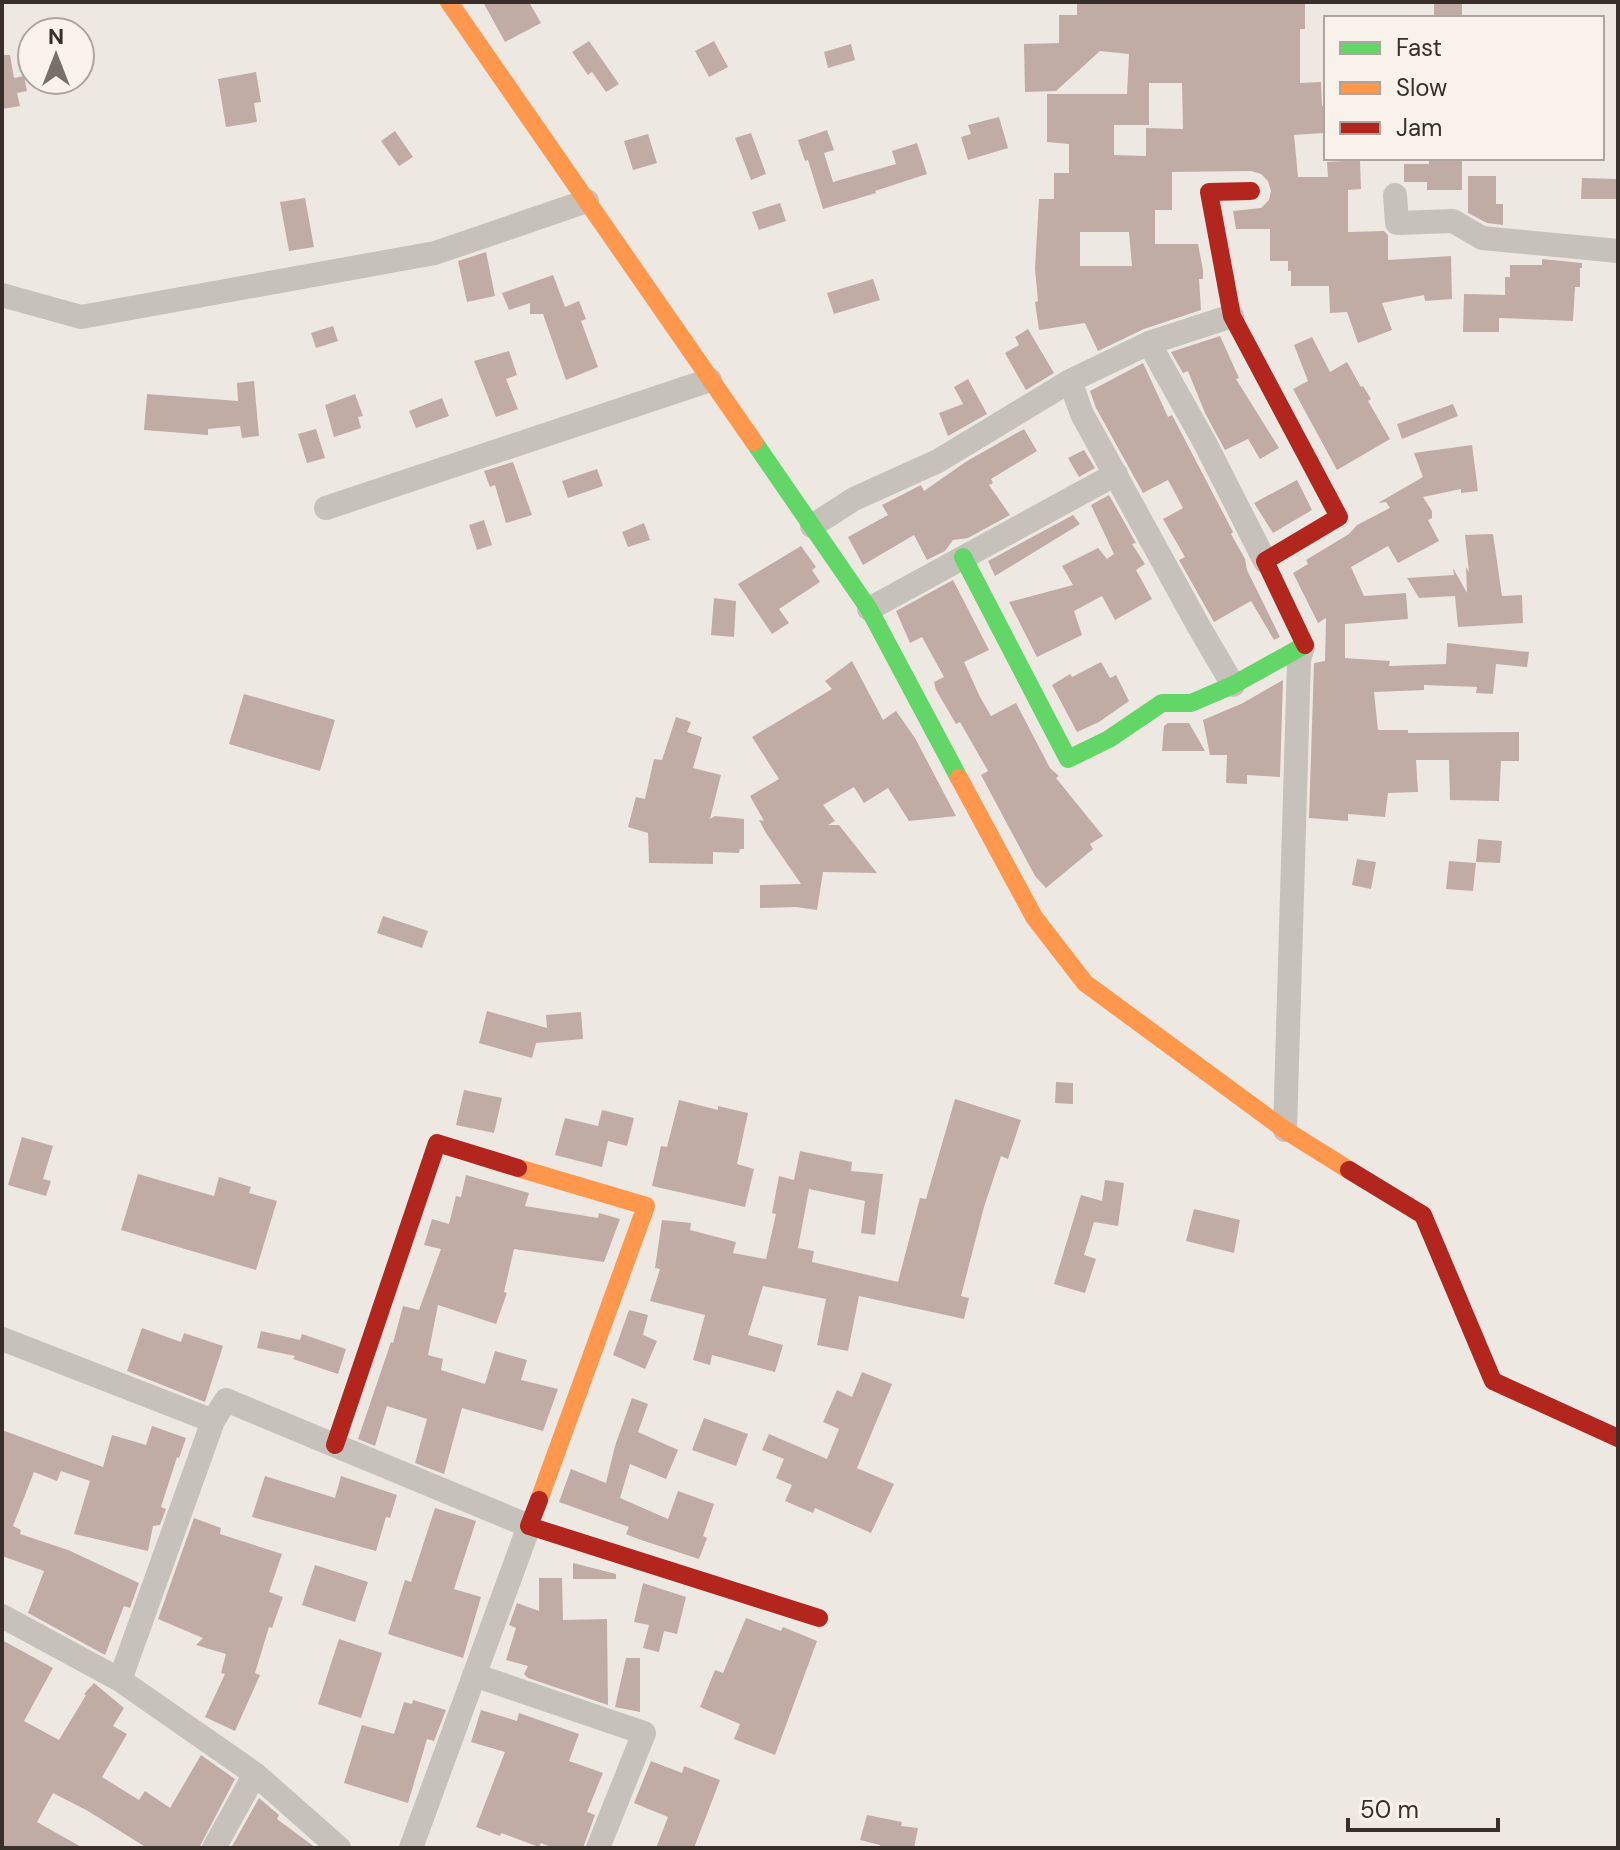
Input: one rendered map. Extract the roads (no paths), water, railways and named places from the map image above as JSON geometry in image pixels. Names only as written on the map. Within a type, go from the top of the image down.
[{"type":"street","points":[[449,2],[869,609],[1034,917],[1085,983],[1285,1130],[1423,1215],[1493,1381],[1618,1438]]},
{"type":"street","points":[[1251,191],[1209,192],[1232,316],[1339,517],[1265,561]]},
{"type":"street","points":[[1395,195],[1397,223],[1453,221],[1482,238],[1618,251]]},
{"type":"street","points":[[2,295],[81,317],[435,253],[587,201]]},
{"type":"street","points":[[812,526],[854,499],[938,461],[1070,381],[1149,343],[1232,316]]},
{"type":"street","points":[[1149,343],[1205,443],[1306,645],[1299,660],[1285,1130]]},
{"type":"street","points":[[326,508],[710,380]]},
{"type":"street","points":[[1070,381],[1082,414],[1233,685]]},
{"type":"street","points":[[869,609],[1116,474]]},
{"type":"street","points":[[963,557],[1068,759],[1109,739],[1162,703],[1191,703],[1233,685],[1303,647]]},
{"type":"street","points":[[335,1445],[437,1143],[646,1206],[411,1848]]},
{"type":"street","points":[[2,1339],[213,1421]]},
{"type":"street","points":[[120,1680],[213,1421],[226,1400],[529,1526],[819,1618]]},
{"type":"street","points":[[2,1616],[120,1680],[255,1774],[339,1848]]},
{"type":"street","points":[[474,1675],[644,1733],[598,1848]]},
{"type":"street","points":[[214,1848],[255,1774]]}]
